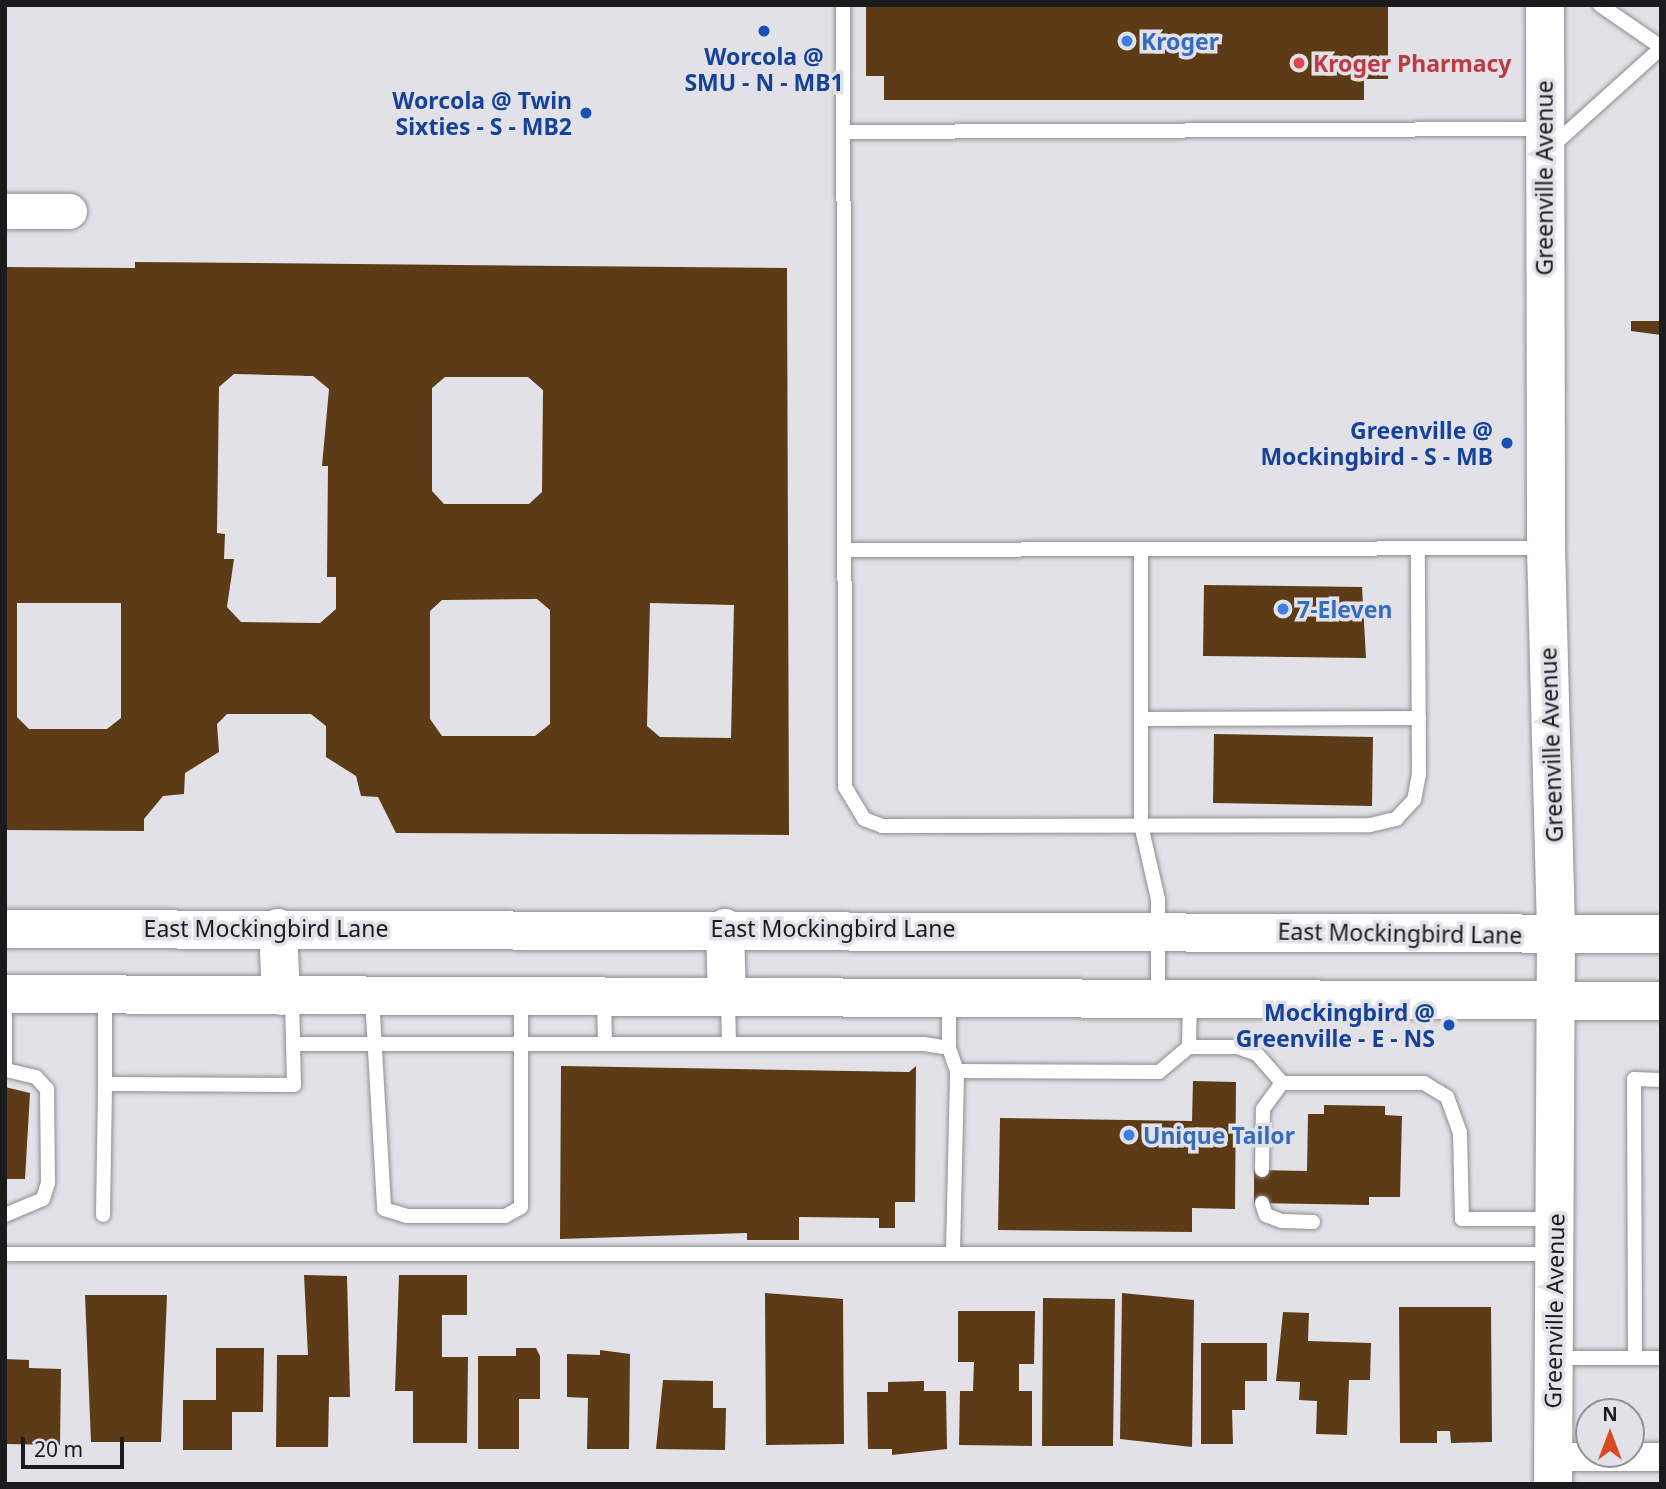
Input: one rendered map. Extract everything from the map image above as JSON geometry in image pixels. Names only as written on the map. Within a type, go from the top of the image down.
[{"type":"main road","name":"Greenville Avenue","points":[[1545,5],[1546,548],[1556,935],[1553,1470]]},
{"type":"main road","points":[[278,928],[286,996]]},
{"type":"main road","name":"East Mockingbird Lane","points":[[5,929],[724,928],[1661,934]]},
{"type":"main road","points":[[724,928],[727,999]]},
{"type":"main road","points":[[5,994],[1661,1001]]},
{"type":"street","points":[[5,211],[69,211]]},
{"type":"street","points":[[1553,1470],[1661,1457]]},
{"type":"lane","points":[[843,5],[845,787],[864,819],[882,826],[1370,825],[1396,819],[1414,800],[1419,718],[1418,549]]},
{"type":"lane","points":[[843,132],[1544,142],[1661,47],[1600,5]]},
{"type":"lane","points":[[845,550],[1546,548]]},
{"type":"lane","points":[[1141,550],[1141,825],[1158,930],[1174,1000],[1189,1047]]},
{"type":"lane","points":[[1141,719],[1419,718]]},
{"type":"lane","points":[[5,994],[5,1070],[36,1077],[47,1089],[48,1183],[43,1199],[5,1215]]},
{"type":"lane","points":[[103,1215],[105,995]]},
{"type":"lane","points":[[105,1084],[294,1085],[293,1044],[286,996]]},
{"type":"lane","points":[[372,996],[372,1048],[384,1209],[407,1216],[505,1216],[520,1207],[520,997]]},
{"type":"lane","points":[[604,997],[605,1043]]},
{"type":"lane","points":[[727,999],[729,1044]]},
{"type":"lane","points":[[949,1000],[949,1048],[957,1071],[953,1252]]},
{"type":"lane","points":[[293,1044],[372,1048],[520,1048],[605,1043],[949,1048]]},
{"type":"lane","points":[[957,1071],[1159,1072],[1189,1047],[1237,1047],[1257,1054],[1282,1083],[1424,1083],[1447,1097],[1460,1132],[1462,1219],[1555,1237]]},
{"type":"lane","points":[[1635,1358],[1634,1079],[1661,1080]]},
{"type":"lane","points":[[1262,1170],[1263,1109],[1282,1083]]},
{"type":"lane","points":[[1262,1203],[1266,1215],[1282,1221],[1313,1222]]},
{"type":"lane","points":[[5,1254],[953,1252],[1555,1237]]},
{"type":"lane","points":[[1553,1358],[1661,1358]]},
{"type":"building","name":"Kroger","points":[[866,5],[1388,5],[1388,79],[1364,79],[1364,100],[884,100],[884,76],[866,76]]},
{"type":"building","points":[[135,262],[787,268],[789,835],[396,833],[378,797],[361,796],[356,776],[326,757],[326,726],[311,714],[227,714],[217,724],[219,752],[185,773],[184,794],[163,796],[144,819],[144,831],[5,830],[5,267],[135,268]],"holes":[[[234,374],[313,376],[329,389],[322,466],[328,466],[327,577],[336,577],[336,609],[320,623],[241,622],[227,607],[234,559],[224,559],[225,534],[217,533],[219,387]],[[445,377],[528,377],[543,390],[542,492],[529,504],[444,504],[432,491],[432,388]],[[537,599],[550,610],[550,724],[535,736],[442,736],[430,719],[430,611],[442,600]],[[17,603],[121,603],[121,718],[107,729],[29,729],[17,717]],[[650,603],[734,605],[731,738],[660,737],[647,726]]]},
{"type":"building","points":[[1631,321],[1661,321],[1661,335],[1631,331]]},
{"type":"building","name":"7-Eleven","points":[[1204,585],[1362,587],[1366,658],[1203,656]]},
{"type":"building","points":[[1214,734],[1373,737],[1372,806],[1213,803]]},
{"type":"building","points":[[561,1066],[909,1072],[916,1066],[915,1202],[895,1202],[895,1228],[879,1228],[879,1218],[799,1217],[799,1240],[747,1240],[747,1233],[560,1239]]},
{"type":"building","points":[[1193,1081],[1236,1082],[1235,1209],[1192,1208],[1192,1232],[998,1230],[1000,1118],[1192,1121]]},
{"type":"building","points":[[5,1087],[30,1093],[25,1179],[5,1179]]},
{"type":"building","points":[[1324,1105],[1385,1106],[1385,1115],[1402,1116],[1400,1197],[1369,1197],[1369,1205],[1254,1203],[1254,1170],[1307,1171],[1308,1114],[1324,1114]]},
{"type":"building","points":[[304,1275],[347,1276],[350,1397],[329,1397],[328,1447],[276,1447],[277,1355],[308,1355]]},
{"type":"building","points":[[399,1275],[467,1275],[467,1315],[442,1315],[442,1357],[468,1357],[467,1443],[413,1443],[413,1391],[395,1391]]},
{"type":"building","points":[[765,1293],[843,1299],[844,1444],[766,1445]]},
{"type":"building","points":[[1122,1293],[1194,1300],[1192,1447],[1120,1439]]},
{"type":"building","points":[[85,1295],[167,1295],[161,1442],[91,1442]]},
{"type":"building","points":[[1043,1298],[1115,1299],[1113,1446],[1042,1446]]},
{"type":"building","points":[[1399,1307],[1491,1307],[1492,1442],[1451,1443],[1450,1431],[1437,1431],[1437,1443],[1400,1443]]},
{"type":"building","points":[[958,1311],[1035,1311],[1034,1364],[1019,1364],[1019,1391],[1032,1391],[1032,1446],[959,1445],[960,1391],[973,1391],[974,1362],[958,1362]]},
{"type":"building","points":[[1283,1312],[1309,1313],[1308,1341],[1371,1343],[1370,1380],[1349,1380],[1347,1435],[1316,1434],[1317,1401],[1299,1400],[1300,1382],[1276,1381]]},
{"type":"building","points":[[1201,1343],[1267,1343],[1267,1381],[1245,1381],[1245,1410],[1232,1410],[1233,1444],[1201,1444]]},
{"type":"building","points":[[216,1348],[264,1348],[263,1412],[232,1412],[232,1450],[183,1450],[183,1400],[216,1400]]},
{"type":"building","points":[[516,1348],[536,1348],[540,1356],[540,1399],[519,1399],[519,1449],[478,1449],[478,1356],[516,1356]]},
{"type":"building","points":[[600,1350],[630,1354],[629,1449],[587,1449],[588,1398],[567,1397],[567,1354],[600,1355]]},
{"type":"building","points":[[5,1359],[29,1360],[29,1368],[61,1369],[60,1445],[5,1444]]},
{"type":"building","points":[[663,1380],[713,1381],[713,1408],[726,1408],[725,1450],[656,1449]]},
{"type":"building","points":[[924,1381],[924,1391],[946,1391],[947,1449],[892,1455],[892,1449],[868,1449],[867,1392],[888,1392],[888,1382]]},
{"type":"place","name":"Worcola @ SMU - N - MB1","points":[[764,31]]},
{"type":"place","name":"Kroger","points":[[1127,41]]},
{"type":"place","name":"Kroger Pharmacy","points":[[1299,63]]},
{"type":"place","name":"Worcola @ Twin Sixties - S - MB2","points":[[586,113]]},
{"type":"place","name":"Greenville @ Mockingbird - S - MB","points":[[1507,443]]},
{"type":"place","name":"7-Eleven","points":[[1283,609]]},
{"type":"place","name":"Mockingbird @ Greenville - E - NS","points":[[1449,1025]]},
{"type":"place","name":"Unique Tailor","points":[[1129,1135]]}]
